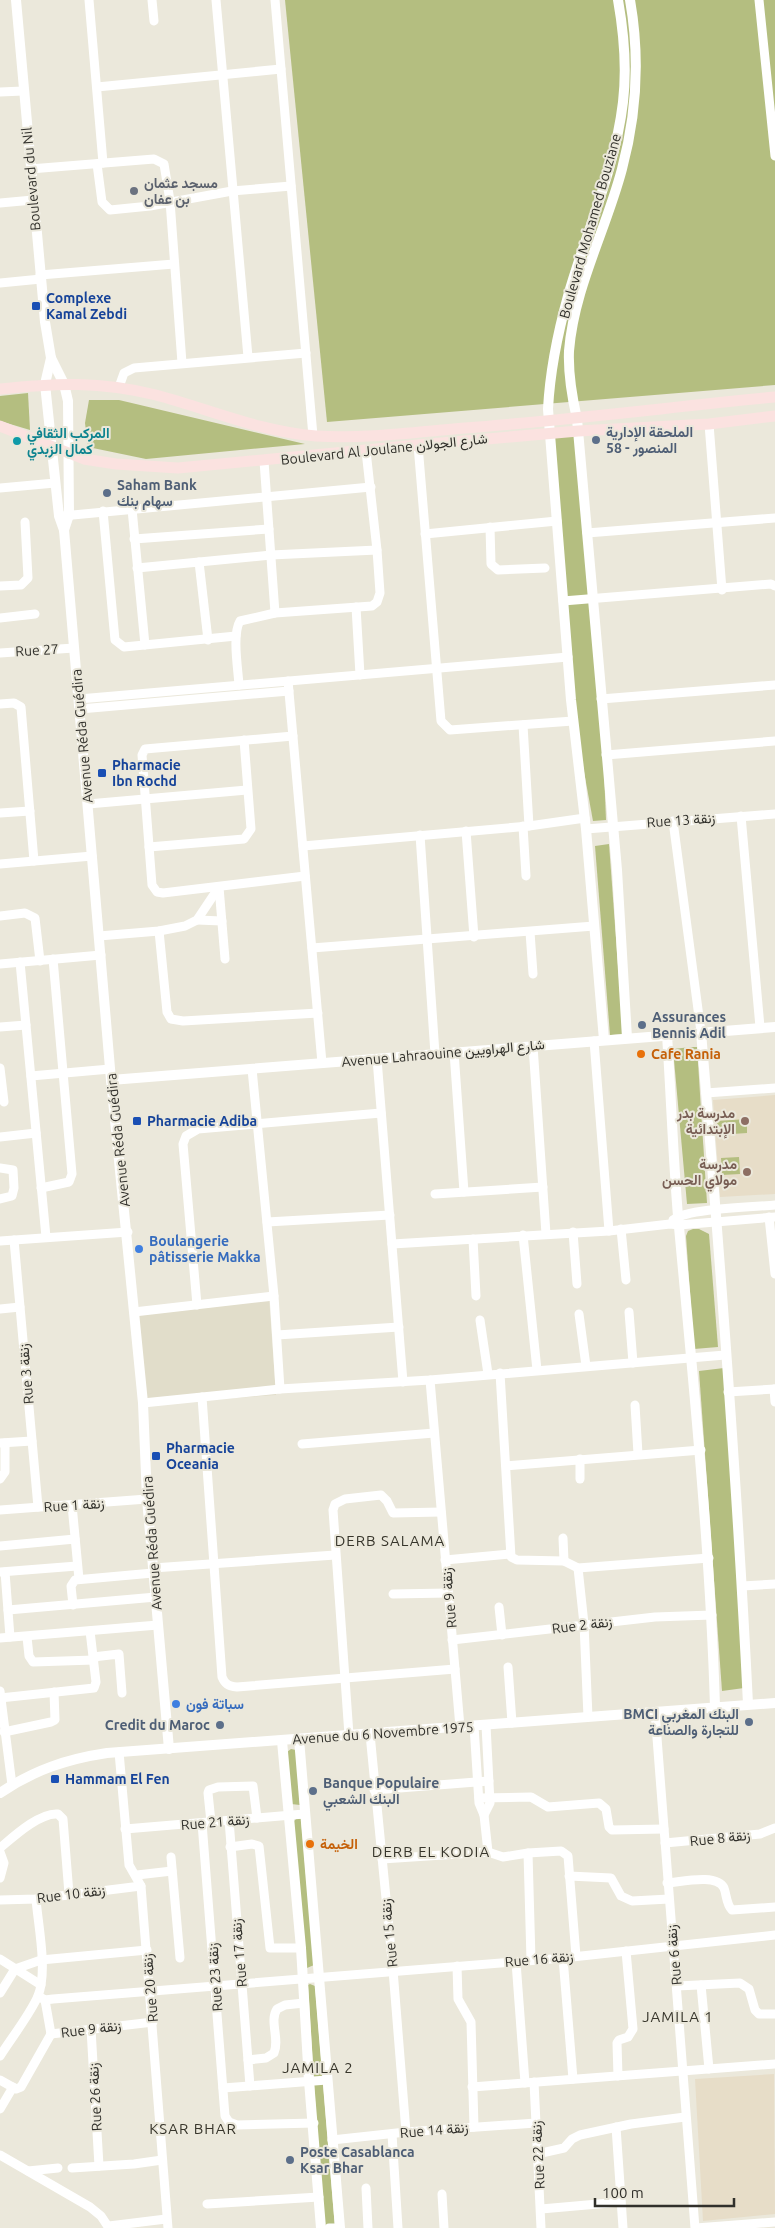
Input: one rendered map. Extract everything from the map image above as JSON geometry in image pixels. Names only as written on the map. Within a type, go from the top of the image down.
[{"type":"main road","name":"Boulevard Al Joulane شارع الجولان","points":[[0,389],[45,384],[93,384],[118,387],[156,395],[264,427],[313,436],[368,436],[549,422],[775,397]]},
{"type":"main road","name":"Boulevard Al Joulane شارع الجولان","points":[[0,426],[68,454],[116,464],[160,468],[208,466],[366,451],[418,444],[578,431],[709,424],[775,416]]},
{"type":"street","name":"Boulevard du Nil","points":[[16,0],[33,200],[51,358],[64,384]]},
{"type":"street","points":[[89,0],[97,87],[102,202],[110,210],[150,206],[232,190],[291,186]]},
{"type":"street","points":[[152,0],[154,21]]},
{"type":"street","points":[[216,0],[248,357]]},
{"type":"street","points":[[275,0],[313,436]]},
{"type":"street","name":"Boulevard Mohamed Bouziane","points":[[599,1041],[594,926],[586,823],[568,657],[549,422],[550,391],[563,316],[609,171],[620,123],[625,51],[618,0]]},
{"type":"street","name":"Boulevard Mohamed Bouziane","points":[[627,1038],[613,826],[577,419],[569,364],[574,324],[586,275],[621,171],[632,118],[637,62],[630,0]]},
{"type":"street","points":[[759,0],[775,156]]},
{"type":"street","points":[[97,87],[281,69]]},
{"type":"street","points":[[0,92],[23,91]]},
{"type":"street","points":[[30,169],[154,159],[162,161],[166,168],[170,201],[182,363]]},
{"type":"street","points":[[0,203],[33,200]]},
{"type":"street","points":[[0,284],[41,277],[174,264]]},
{"type":"street","points":[[118,387],[124,373],[129,369],[306,353]]},
{"type":"street","name":"Boulevard du Nil","points":[[45,384],[51,358]]},
{"type":"street","name":"Avenue Réda Guédira","points":[[45,384],[55,483],[64,515]]},
{"type":"street","name":"Avenue Réda Guédira","points":[[64,384],[69,419],[64,530],[110,1069],[128,1232],[143,1403],[147,1499],[169,1749]]},
{"type":"street","points":[[709,424],[722,590]]},
{"type":"street","points":[[418,444],[435,668],[441,721],[450,730],[574,721]]},
{"type":"street","points":[[239,685],[236,636],[237,626],[240,621],[275,613],[372,606],[377,602],[380,593],[377,550],[366,451]]},
{"type":"street","points":[[264,461],[275,613]]},
{"type":"street","points":[[0,488],[55,483]]},
{"type":"street","points":[[64,515],[371,487]]},
{"type":"street","points":[[132,508],[145,645]]},
{"type":"street","points":[[103,511],[115,640],[124,647],[236,636]]},
{"type":"street","points":[[587,533],[775,518]]},
{"type":"street","points":[[425,534],[557,521]]},
{"type":"street","points":[[0,580],[0,586],[21,585],[28,578],[25,522]]},
{"type":"street","points":[[490,528],[491,564],[493,568],[498,570],[545,568]]},
{"type":"street","points":[[134,538],[269,529]]},
{"type":"street","points":[[137,568],[271,555],[377,550]]},
{"type":"street","points":[[199,562],[208,640]]},
{"type":"street","points":[[563,601],[722,590],[771,584],[775,586]]},
{"type":"street","points":[[356,607],[360,675]]},
{"type":"street","points":[[0,618],[35,614]]},
{"type":"street","name":"Rue 27","points":[[0,653],[74,648]]},
{"type":"street","points":[[79,704],[239,685],[568,657]]},
{"type":"street","points":[[288,681],[322,1063]]},
{"type":"street","points":[[602,699],[775,685]]},
{"type":"street","points":[[79,704],[289,691]]},
{"type":"street","points":[[0,704],[14,703],[22,707],[34,861]]},
{"type":"street","points":[[523,725],[526,876]]},
{"type":"street","points":[[293,736],[145,749],[142,755],[152,885],[157,892],[163,893],[305,876]]},
{"type":"street","points":[[149,847],[244,839],[251,829],[244,740]]},
{"type":"street","points":[[606,755],[775,741]]},
{"type":"street","points":[[88,804],[247,790]]},
{"type":"street","points":[[0,814],[30,811]]},
{"type":"street","name":"Rue 13 زنقة","points":[[302,846],[526,826],[586,823],[613,826],[775,814]]},
{"type":"street","points":[[741,816],[760,1027]]},
{"type":"street","points":[[673,821],[700,1032],[717,1221],[742,1586],[748,1704]]},
{"type":"street","points":[[466,831],[474,937]]},
{"type":"street","points":[[420,835],[435,1054]]},
{"type":"street","points":[[0,864],[92,856]]},
{"type":"street","points":[[197,920],[219,887]]},
{"type":"street","points":[[219,887],[225,959]]},
{"type":"street","points":[[0,916],[25,913],[35,918],[40,960]]},
{"type":"street","points":[[99,936],[159,931],[184,926],[197,920],[222,920]]},
{"type":"street","points":[[312,948],[474,937],[594,926]]},
{"type":"street","points":[[159,931],[167,1012],[171,1018],[184,1021],[318,1013]]},
{"type":"street","points":[[530,932],[533,974]]},
{"type":"street","points":[[0,964],[101,955]]},
{"type":"street","points":[[41,1188],[66,1184],[71,1178],[52,959]]},
{"type":"street","points":[[20,962],[46,1237]]},
{"type":"street","points":[[0,1027],[26,1025]]},
{"type":"street","name":"Avenue Lahraouine شارع الهراويين","points":[[111,1080],[775,1027]]},
{"type":"street","points":[[667,1035],[676,1221],[701,1450],[712,1615],[715,1707]]},
{"type":"street","points":[[599,1041],[609,1231]]},
{"type":"street","points":[[533,1046],[546,1234]]},
{"type":"street","points":[[454,1052],[464,1192]]},
{"type":"street","points":[[377,1059],[403,1382]]},
{"type":"street","points":[[0,1068],[4,1102]]},
{"type":"street","points":[[31,1076],[110,1069]]},
{"type":"street","points":[[252,1069],[274,1296],[280,1389]]},
{"type":"street","points":[[706,1093],[775,1088]]},
{"type":"street","points":[[197,1305],[183,1144],[186,1136],[198,1129],[382,1113]]},
{"type":"street","points":[[0,1137],[36,1133]]},
{"type":"street","points":[[0,1168],[13,1170],[14,1188],[12,1196],[0,1199]]},
{"type":"street","points":[[435,1194],[543,1187]]},
{"type":"street","points":[[392,1244],[609,1231],[676,1221],[716,1210],[775,1205]]},
{"type":"street","points":[[267,1222],[390,1215]]},
{"type":"street","points":[[676,1221],[717,1221],[772,1217],[775,1274]]},
{"type":"street","points":[[621,1229],[626,1280]]},
{"type":"street","points":[[0,1242],[128,1232]]},
{"type":"street","points":[[573,1232],[577,1284]]},
{"type":"street","points":[[523,1236],[537,1370]]},
{"type":"street","points":[[473,1239],[476,1296]]},
{"type":"street","name":"Rue 3 زنقة","points":[[14,1240],[38,1507]]},
{"type":"street","points":[[134,1312],[274,1296]]},
{"type":"street","points":[[0,1309],[20,1307]]},
{"type":"street","points":[[629,1312],[633,1363]]},
{"type":"street","points":[[579,1314],[586,1366]]},
{"type":"street","points":[[480,1320],[488,1374]]},
{"type":"street","points":[[277,1335],[398,1327]]},
{"type":"street","points":[[143,1403],[280,1389],[430,1380],[725,1355]]},
{"type":"street","points":[[500,1373],[510,1554]]},
{"type":"street","name":"Rue 9 زنقة","points":[[430,1380],[460,1727]]},
{"type":"street","points":[[728,1392],[775,1389],[775,1402]]},
{"type":"street","points":[[202,1397],[222,1676],[225,1684],[237,1687],[455,1668]]},
{"type":"street","points":[[635,1405],[638,1454]]},
{"type":"street","points":[[302,1444],[434,1433]]},
{"type":"street","points":[[0,1479],[5,1472],[3,1443],[32,1440]]},
{"type":"street","points":[[506,1466],[701,1450]]},
{"type":"street","points":[[580,1459],[580,1479]]},
{"type":"street","points":[[349,1735],[335,1555],[333,1510],[335,1504],[340,1500],[381,1495],[387,1500],[393,1513],[441,1512]]},
{"type":"street","name":"Rue 1 زنقة","points":[[0,1510],[147,1499]]},
{"type":"street","points":[[72,1504],[78,1579]]},
{"type":"street","points":[[563,1538],[564,1561]]},
{"type":"street","points":[[0,1546],[75,1539]]},
{"type":"street","points":[[445,1560],[510,1554],[517,1560],[564,1561],[578,1568],[708,1558]]},
{"type":"street","points":[[72,1605],[72,1583],[78,1579],[214,1563],[335,1555]]},
{"type":"street","points":[[78,1566],[2,1572],[8,1610],[5,1638],[158,1625]]},
{"type":"street","points":[[578,1568],[584,1624],[588,1717]]},
{"type":"street","points":[[742,1586],[775,1584]]},
{"type":"street","points":[[393,1594],[448,1593]]},
{"type":"street","points":[[8,1610],[156,1597]]},
{"type":"street","points":[[499,1607],[502,1635]]},
{"type":"street","name":"Rue 2 زنقة","points":[[452,1640],[654,1617],[712,1615]]},
{"type":"street","points":[[0,1698],[90,1689],[95,1686],[90,1631]]},
{"type":"street","points":[[26,1636],[29,1656],[33,1662],[93,1659],[119,1654],[122,1693]]},
{"type":"street","points":[[508,1667],[512,1723]]},
{"type":"street","points":[[0,1691],[12,1785]]},
{"type":"street","points":[[4,1732],[54,1720],[56,1715],[54,1692]]},
{"type":"street","name":"Avenue du 6 Novembre 1975","points":[[0,1793],[12,1785],[64,1761],[119,1752],[775,1703]]},
{"type":"street","name":"Rue 6 زنقة","points":[[655,1712],[695,2228]]},
{"type":"street","points":[[484,1815],[490,1802],[486,1725]]},
{"type":"street","points":[[474,1726],[479,1798],[484,1815],[488,1852]]},
{"type":"street","name":"Rue 15 زنقة","points":[[370,1734],[393,1970],[406,2132]]},
{"type":"street","points":[[299,1739],[340,2228],[329,2228]]},
{"type":"street","points":[[282,1741],[301,1948],[321,2228]]},
{"type":"street","name":"Rue 20 زنقة","points":[[119,1752],[130,1868],[137,1875],[141,1886],[151,1991],[167,2223]]},
{"type":"street","points":[[374,1790],[489,1781]]},
{"type":"street","name":"Rue 23 زنقة","points":[[257,1818],[253,1786],[214,1787],[208,1793],[207,1822],[225,2116],[229,2122],[237,2125],[314,2123]]},
{"type":"street","points":[[479,1798],[531,1797],[548,1807],[599,1802],[606,1809],[609,1827],[612,1830],[664,1829]]},
{"type":"street","points":[[0,1848],[42,1818],[58,1814],[63,1819],[69,1894]]},
{"type":"street","name":"Rue 21 زنقة","points":[[125,1829],[304,1814]]},
{"type":"street","name":"Rue 17 زنقة","points":[[228,1820],[250,2086]]},
{"type":"street","name":"Rue 8 زنقة","points":[[665,1843],[760,1834],[775,1828]]},
{"type":"street","points":[[230,1847],[252,1844],[258,1846],[270,1948],[301,1948]]},
{"type":"street","points":[[382,1859],[488,1852],[503,1857],[561,1851],[568,1856],[576,1956]]},
{"type":"street","points":[[0,1852],[4,1863],[0,1878]]},
{"type":"street","points":[[528,1853],[531,1960]]},
{"type":"street","points":[[171,1856],[180,1958]]},
{"type":"street","points":[[137,1875],[172,1871]]},
{"type":"street","points":[[569,1876],[612,1878],[621,1896],[632,1901],[669,1899]]},
{"type":"street","points":[[668,1883],[714,1880],[724,1887],[728,1907],[732,1910],[775,1907]]},
{"type":"street","name":"Rue 10 زنقة","points":[[0,1900],[36,1899],[141,1886]]},
{"type":"street","points":[[36,1899],[41,1960],[41,1998],[52,2034]]},
{"type":"street","name":"Rue 16 زنقة","points":[[41,1998],[60,1999],[216,1987],[393,1970],[563,1958],[775,1935]]},
{"type":"street","points":[[0,1993],[16,1969],[41,1960],[147,1950]]},
{"type":"street","points":[[618,2076],[616,2043],[628,2037],[633,2029],[626,1950]]},
{"type":"street","points":[[563,1958],[573,2079]]},
{"type":"street","points":[[0,1959],[41,1985]]},
{"type":"street","points":[[516,1962],[529,2082]]},
{"type":"street","points":[[457,1966],[458,1999],[471,2022],[474,2127]]},
{"type":"street","points":[[701,1985],[710,2069]]},
{"type":"street","points":[[677,1986],[746,1985],[755,2010],[759,2014],[775,2014]]},
{"type":"street","points":[[0,2056],[41,1998]]},
{"type":"street","points":[[248,2060],[266,2058],[274,2053],[276,2041],[274,2014],[277,2009],[285,2005],[304,2004]]},
{"type":"street","name":"Rue 9 زنقة","points":[[13,2087],[20,2088],[52,2034],[153,2022]]},
{"type":"street","name":"Rue 26 زنقة","points":[[91,2029],[99,2166]]},
{"type":"street","points":[[472,2087],[775,2064]]},
{"type":"street","points":[[0,2080],[13,2087],[0,2108]]},
{"type":"street","points":[[223,2088],[327,2080]]},
{"type":"street","name":"Rue 22 زنقة","points":[[529,2082],[536,2123],[542,2228]]},
{"type":"street","points":[[537,2154],[564,2148],[572,2138],[580,2135],[616,2127],[685,2117]]},
{"type":"street","name":"Rue 14 زنقة","points":[[332,2140],[406,2132],[536,2123]]},
{"type":"street","points":[[616,2127],[623,2228]]},
{"type":"street","points":[[392,2134],[398,2228]]},
{"type":"street","points":[[0,2155],[90,2207],[101,2216],[109,2227],[167,2223]]},
{"type":"street","points":[[72,2168],[162,2160]]},
{"type":"street","points":[[28,2171],[58,2168]]},
{"type":"street","points":[[366,2188],[368,2228]]},
{"type":"street","points":[[442,2194],[444,2228]]},
{"type":"street","points":[[207,2204],[319,2197]]},
{"type":"street","points":[[541,2209],[621,2202]]},
{"type":"street","points":[[695,2228],[775,2222]]},
{"type":"shaded area","points":[[775,1095],[775,1194],[720,1197],[713,1100]]},
{"type":"shaded area","points":[[269,1297],[276,1395],[139,1405],[131,1309]]},
{"type":"shaded area","points":[[774,2074],[775,2214],[703,2221],[695,2079]]},
{"type":"green space","points":[[285,0],[775,0],[775,385],[327,422]]},
{"type":"green space","points":[[28,393],[30,430],[0,421],[0,396]]},
{"type":"green space","points":[[89,400],[119,400],[305,444],[146,459],[88,447],[85,423]]},
{"type":"green space","points":[[578,431],[601,699],[606,820],[593,821],[571,700],[550,434]]},
{"type":"green space","points":[[609,844],[623,1034],[610,1035],[595,846]]},
{"type":"green space","points":[[697,1047],[707,1203],[687,1204],[673,1049]]},
{"type":"green space","points":[[747,1119],[747,1133],[718,1135],[717,1121]]},
{"type":"green space","points":[[739,1157],[740,1174],[722,1175],[721,1158]]},
{"type":"green space","points":[[699,1229],[709,1234],[718,1347],[694,1349],[686,1236],[688,1231]]},
{"type":"green space","points":[[724,1368],[744,1688],[722,1691],[699,1371]]},
{"type":"green space","points":[[291,1749],[296,1750],[300,1805],[291,1804],[287,1752]]},
{"type":"green space","points":[[297,1818],[301,1819],[314,1965],[307,1968],[293,1822]]},
{"type":"green space","points":[[308,1985],[315,1986],[335,2228],[323,2228]]},
{"type":"place","name":"مسجد عثمان بن عفان","points":[[134,191]]},
{"type":"place","name":"Complexe Kamal Zebdi","points":[[36,306]]},
{"type":"place","name":"الملحقة الإدارية 58 - المنصور","points":[[596,440]]},
{"type":"place","name":"المركب الثقافي كمال الزبدي","points":[[17,441]]},
{"type":"place","name":"Saham Bank سهام بنك","points":[[107,493]]},
{"type":"place","name":"Pharmacie Ibn Rochd","points":[[102,773]]},
{"type":"place","name":"Assurances Bennis Adil","points":[[642,1025]]},
{"type":"place","name":"Cafe Rania","points":[[641,1054]]},
{"type":"place","name":"Pharmacie Adiba","points":[[137,1121]]},
{"type":"place","name":"مدرسة بدر الإبتدائية","points":[[745,1121]]},
{"type":"place","name":"مدرسة مولاي الحسن","points":[[747,1172]]},
{"type":"place","name":"Boulangerie pâtisserie Makka","points":[[139,1249]]},
{"type":"place","name":"Pharmacie Oceania","points":[[156,1456]]},
{"type":"place","name":"سباتة فون","points":[[176,1704]]},
{"type":"place","name":"BMCI البنك المغربي للتجارة والصناعة","points":[[749,1722]]},
{"type":"place","name":"Credit du Maroc","points":[[220,1725]]},
{"type":"place","name":"Hammam El Fen","points":[[55,1779]]},
{"type":"place","name":"Banque Populaire البنك الشعبي","points":[[313,1791]]},
{"type":"place","name":"الخيمة","points":[[310,1844]]},
{"type":"place","name":"Poste Casablanca Ksar Bhar","points":[[290,2160]]},
{"type":"district","name":"DERB SALAMA","points":[[390,1541]]},
{"type":"district","name":"DERB EL KODIA","points":[[431,1852]]},
{"type":"district","name":"JAMILA 1","points":[[678,2017]]},
{"type":"district","name":"JAMILA 2","points":[[318,2068]]},
{"type":"district","name":"KSAR BHAR","points":[[193,2129]]}]
